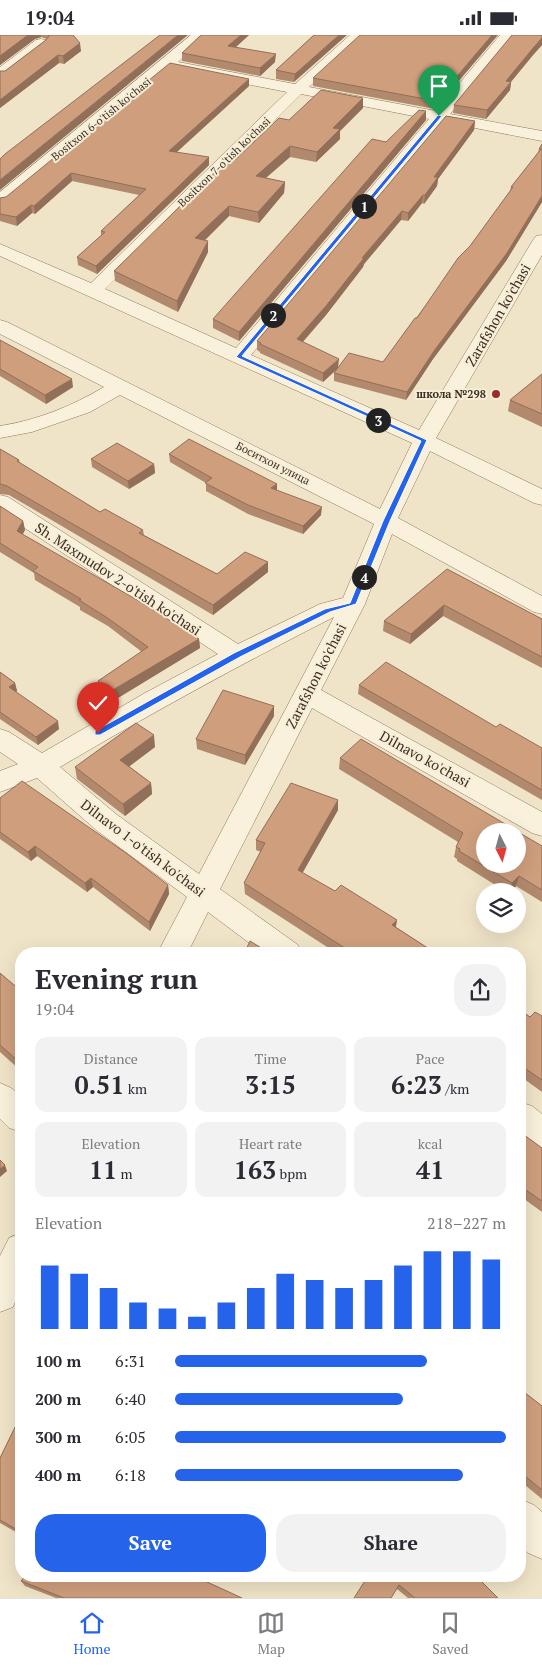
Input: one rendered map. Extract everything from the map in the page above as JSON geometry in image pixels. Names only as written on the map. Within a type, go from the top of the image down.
[{"type":"street","name":"Bositxon 6-o'tish ko'chasi","points":[[0,200],[200,35]]},
{"type":"street","name":"Bositxon 7-o'tish ko'chasi","points":[[92,292],[298,89],[358,35]]},
{"type":"street","points":[[239,357],[508,35]]},
{"type":"street","points":[[0,74],[41,43]]},
{"type":"street","points":[[167,64],[542,136]]},
{"type":"street","name":"Zarafshon ko'chasi","points":[[176,947],[353,604],[386,521],[424,440],[540,246]]},
{"type":"street","points":[[0,249],[424,440],[542,498]]},
{"type":"street","name":"Боситхон улица","points":[[0,327],[120,385],[386,521],[542,606]]},
{"type":"street","points":[[0,432],[25,428],[84,408],[120,385]]},
{"type":"street","name":"Sh. Maxmudov 2-o'tish ko'chasi","points":[[0,502],[237,655]]},
{"type":"street","points":[[0,783],[41,766],[154,700],[237,655],[328,610],[353,604]]},
{"type":"street","name":"Dilnavo ko'chasi","points":[[308,694],[542,825]]},
{"type":"street","name":"Dilnavo 1-o'tish ko'chasi","points":[[0,739],[41,766],[106,822],[277,947]]},
{"type":"street","points":[[0,1098],[15,1112]]},
{"type":"street","points":[[526,1121],[542,1133]]},
{"type":"street","points":[[0,1294],[15,1263]]},
{"type":"street","points":[[526,1524],[542,1539]]},
{"type":"building","points":[[0,35],[28,35],[0,56]]},
{"type":"building","points":[[48,35],[73,35],[80,43],[63,56],[58,55],[0,100],[0,71],[5,71],[46,40]]},
{"type":"building","points":[[160,35],[178,35],[0,180],[0,159],[5,154]]},
{"type":"building","points":[[201,35],[241,35],[228,46],[276,54],[260,68],[182,53]]},
{"type":"building","points":[[314,35],[339,35],[295,74],[276,70]]},
{"type":"building","points":[[360,35],[492,35],[436,101],[313,78]]},
{"type":"building","points":[[512,35],[542,35],[542,38],[506,81],[511,82],[487,110],[454,105]]},
{"type":"building","points":[[170,63],[249,79],[169,151],[209,157],[96,266],[77,257],[105,232],[101,231],[146,189],[71,173],[34,206],[31,205],[16,217],[0,214],[0,198],[6,197]]},
{"type":"building","points":[[321,90],[363,98],[333,128],[340,129],[317,152],[290,146],[256,176],[285,182],[258,212],[229,206],[195,238],[208,241],[177,301],[114,271],[229,158],[236,159],[279,118],[289,120]]},
{"type":"building","points":[[419,110],[426,111],[239,332],[213,319],[372,139],[386,142]]},
{"type":"building","points":[[446,116],[475,121],[434,177],[438,177],[425,195],[408,213],[402,211],[297,339],[339,359],[323,373],[260,344],[257,341]]},
{"type":"building","points":[[542,144],[542,196],[507,253],[434,351],[407,392],[334,373],[349,353],[383,362],[415,318],[417,318],[458,258],[470,246],[513,187],[511,187],[541,149],[539,149]]},
{"type":"building","points":[[0,340],[72,379],[45,395],[0,369]]},
{"type":"building","points":[[542,374],[542,414],[510,400]]},
{"type":"building","points":[[189,439],[277,484],[271,488],[322,507],[303,526],[248,505],[205,483],[212,478],[169,454]]},
{"type":"building","points":[[117,443],[154,464],[128,481],[91,459]]},
{"type":"building","points":[[0,449],[100,512],[105,509],[143,530],[139,533],[217,574],[245,552],[268,562],[213,605],[7,486],[0,484]]},
{"type":"building","points":[[0,506],[23,521],[17,531],[139,601],[199,639],[106,694],[98,681],[148,647],[79,600],[81,599],[33,571],[38,567],[0,543]]},
{"type":"building","points":[[447,569],[542,619],[542,657],[444,605],[411,634],[384,621]]},
{"type":"building","points":[[386,662],[496,727],[500,724],[542,748],[542,790],[359,685]]},
{"type":"building","points":[[0,672],[15,683],[9,687],[58,721],[36,737],[0,712]]},
{"type":"building","points":[[223,690],[274,706],[245,755],[196,739]]},
{"type":"building","points":[[136,723],[154,735],[120,760],[151,783],[123,804],[75,767]]},
{"type":"building","points":[[361,739],[503,823],[476,823],[476,861],[459,851],[460,849],[456,847],[463,833],[340,758]]},
{"type":"building","points":[[22,781],[126,853],[168,885],[149,922],[91,878],[85,883],[35,846],[28,852],[0,832],[0,798]]},
{"type":"building","points":[[291,783],[338,800],[298,870],[335,891],[341,885],[397,920],[392,925],[426,947],[343,947],[244,883],[265,843],[256,840]]},
{"type":"building","points":[[526,837],[542,846],[542,890],[519,876],[512,883],[495,873],[526,873]]},
{"type":"building","points":[[250,941],[260,947],[247,947]]},
{"type":"building","points":[[0,973],[15,986],[15,1058],[0,1045]]},
{"type":"building","points":[[535,1012],[542,1016],[542,1080],[526,1069],[526,1014],[530,1017]]},
{"type":"building","points":[[526,1136],[542,1148],[542,1201],[526,1190]]},
{"type":"building","points":[[0,1160],[5,1165],[0,1169]]},
{"type":"building","points":[[526,1394],[542,1406],[542,1490],[526,1477]]},
{"type":"building","points":[[15,1427],[15,1529],[0,1520],[0,1458]]},
{"type":"building","points":[[24,1582],[207,1582],[242,1598],[64,1598]]},
{"type":"building","points":[[364,1582],[482,1582],[498,1598],[415,1598],[399,1585],[391,1598],[354,1598]]},
{"type":"place","name":"школа №298","points":[[496,394]]},
{"type":"route","points":[[98,733],[237,655],[328,610],[353,604],[386,521],[424,440],[239,357],[439,116]]}]
